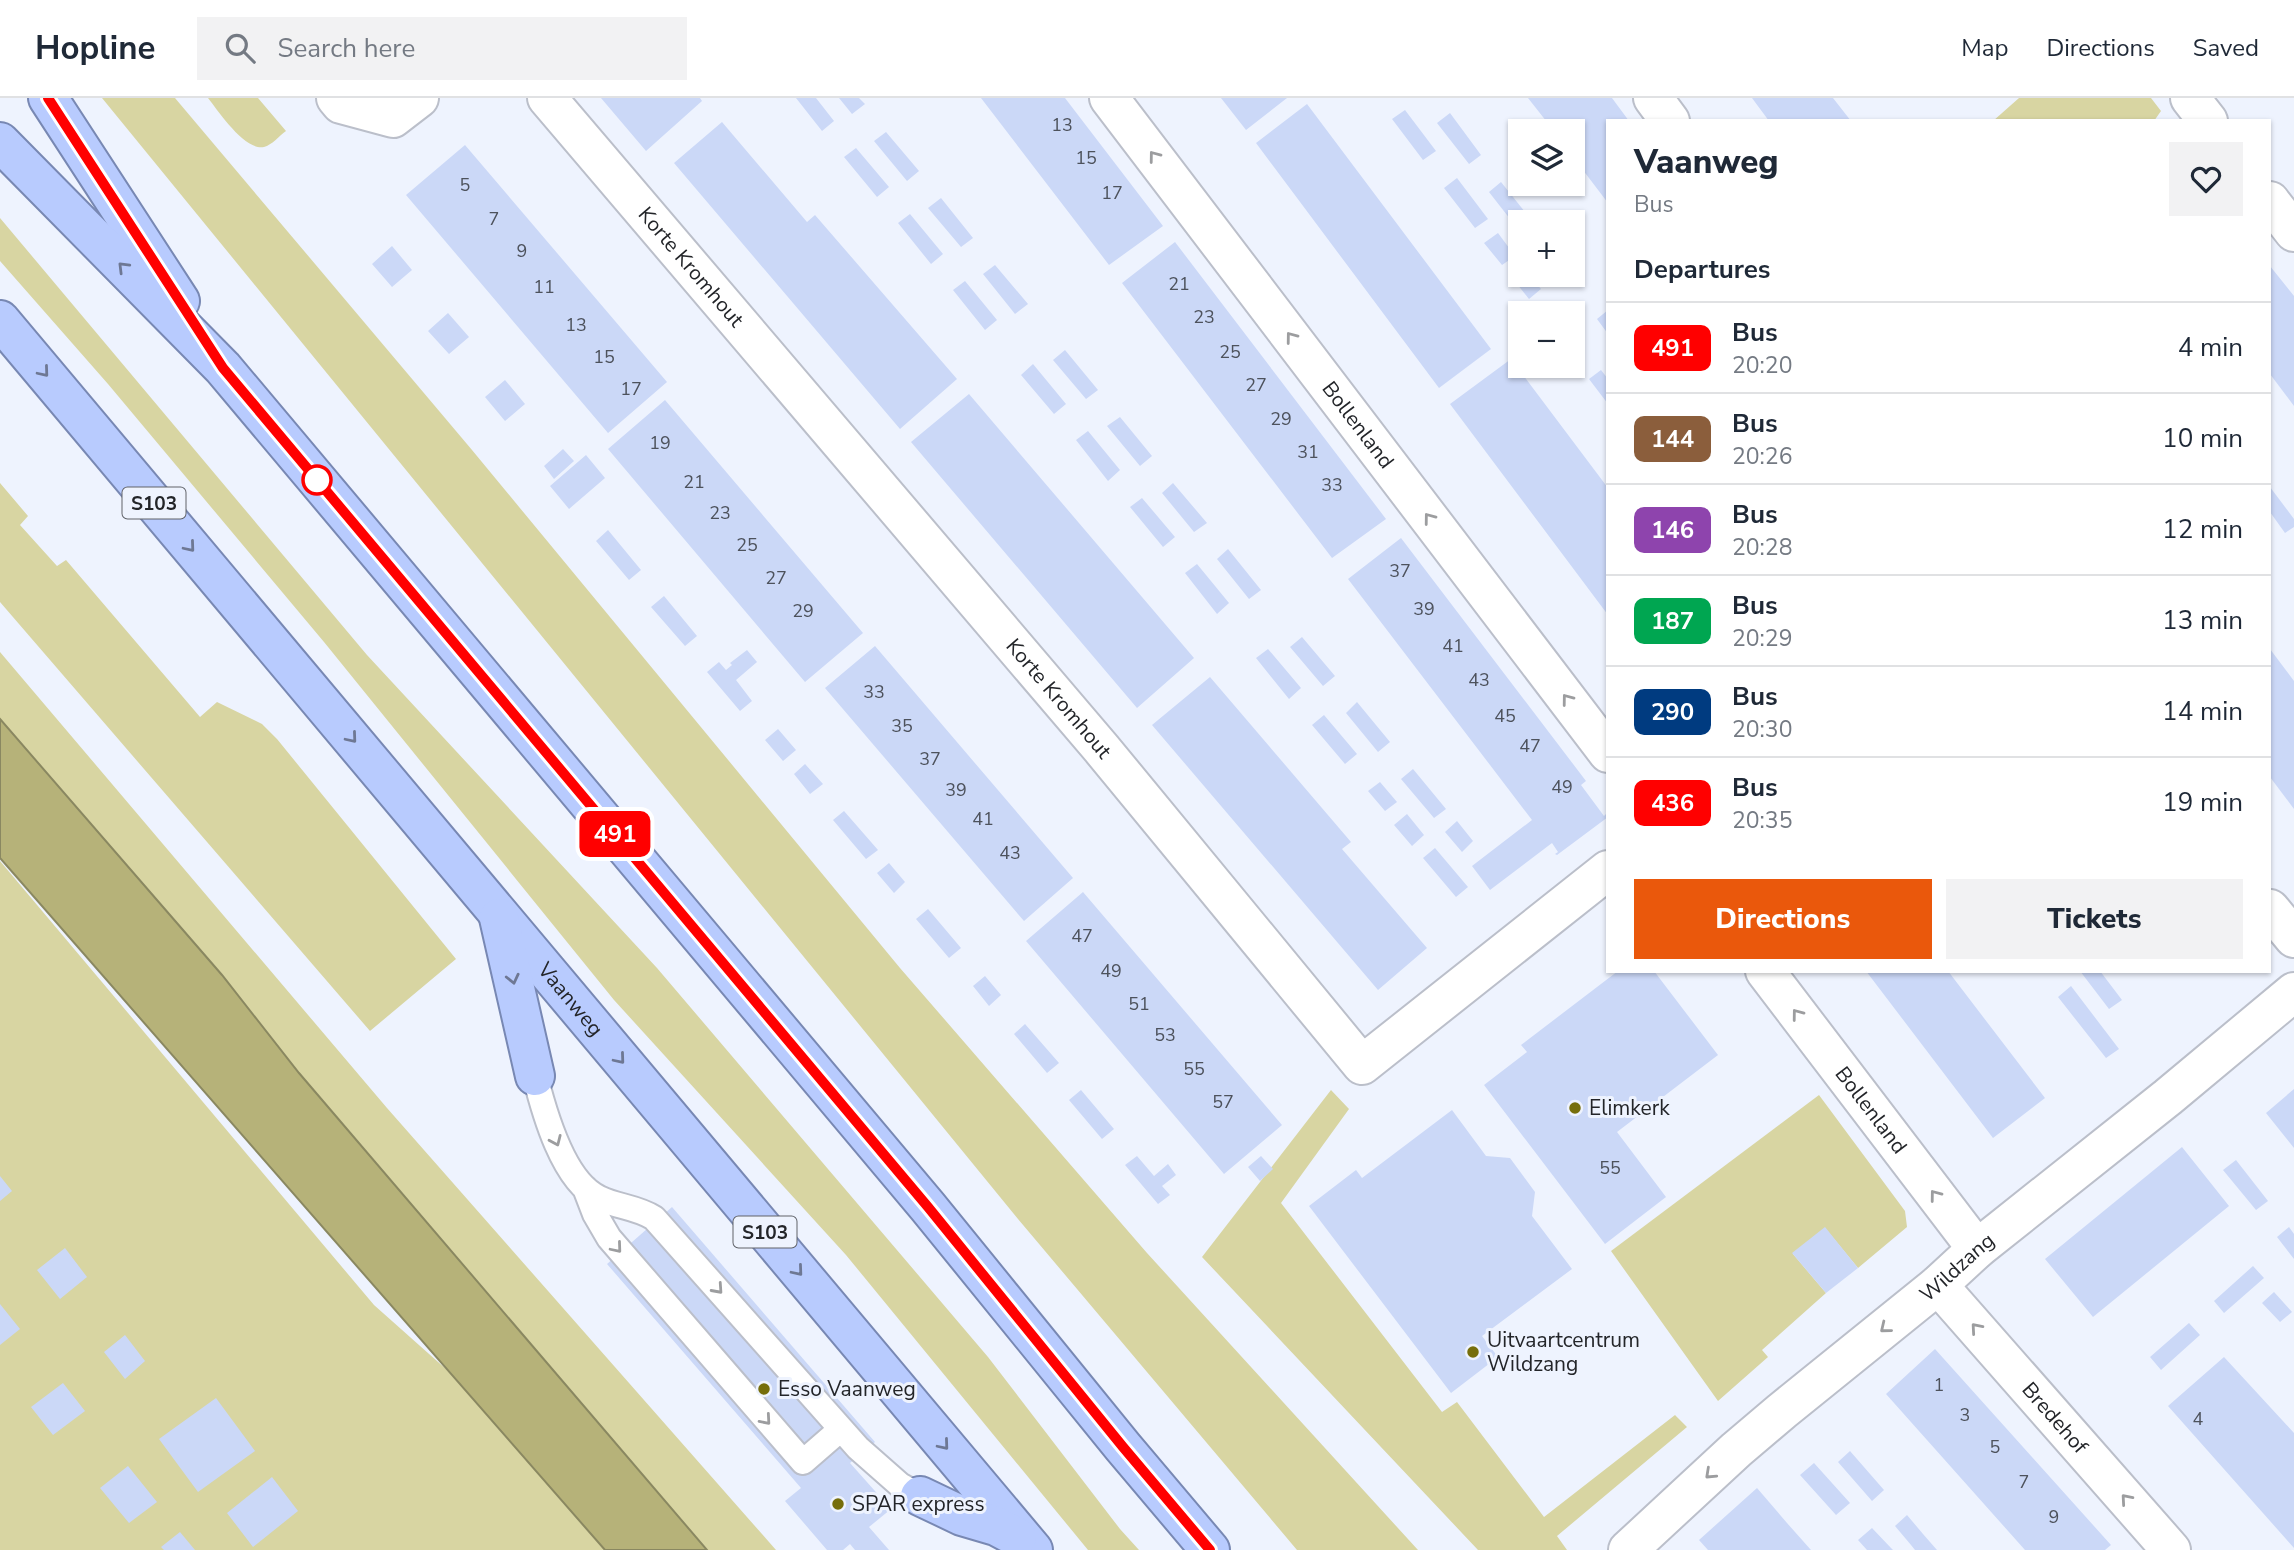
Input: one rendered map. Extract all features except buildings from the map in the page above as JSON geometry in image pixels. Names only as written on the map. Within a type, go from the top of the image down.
[{"type":"highway","points":[[48,98],[223,368]]},
{"type":"highway","points":[[0,142],[223,368],[928,1207],[1210,1550]]},
{"type":"highway","name":"Vaanweg","points":[[0,320],[1033,1550]]},
{"type":"highway","points":[[498,913],[535,1076]]},
{"type":"highway","points":[[920,1496],[962,1516],[1010,1532],[1033,1550]]},
{"type":"street","points":[[336,98],[341,104],[393,118],[419,98]]},
{"type":"street","name":"Korte Kromhout","points":[[547,98],[1101,748],[1362,1065],[1606,872]]},
{"type":"street","name":"Bollenland","points":[[1109,98],[1606,750]]},
{"type":"street","points":[[1653,98],[1669,119]]},
{"type":"street","points":[[2190,98],[2206,119]]},
{"type":"street","points":[[2271,202],[2294,232]]},
{"type":"street","points":[[2271,910],[2294,938]]},
{"type":"street","name":"Bollenland","points":[[1767,973],[1976,1250]]},
{"type":"street","name":"Wildzang","points":[[1628,1550],[1736,1450],[1938,1285],[1976,1250],[2168,1097],[2294,992]]},
{"type":"street","name":"Bredehof","points":[[1938,1285],[2171,1550]]},
{"type":"lane","points":[[535,1076],[551,1132],[585,1188],[595,1214],[609,1238],[803,1462],[841,1429]]},
{"type":"lane","points":[[585,1188],[597,1198],[636,1208],[654,1218],[874,1464],[900,1485],[920,1496]]},
{"type":"shaded area","points":[[102,98],[175,98],[472,450],[900,968],[1147,1253],[1418,1550],[1297,1550],[1018,1219]]},
{"type":"shaded area","points":[[208,98],[258,98],[286,131],[267,146],[257,147],[233,129]]},
{"type":"shaded area","points":[[2019,98],[2151,98],[2161,111],[2155,119],[1995,119]]},
{"type":"shaded area","points":[[0,218],[367,655],[657,968],[988,1357],[1139,1550],[1088,1550],[846,1255],[614,1000],[324,642],[108,384],[0,261]]},
{"type":"shaded area","points":[[0,483],[28,516],[20,525],[57,566],[66,560],[200,717],[217,702],[262,724],[277,739],[456,959],[370,1031],[0,602]]},
{"type":"shaded area","points":[[0,652],[387,1108],[776,1550],[707,1550],[299,1073],[222,975],[0,719]]},
{"type":"shaded area","points":[[0,719],[222,975],[299,1073],[707,1550],[605,1550],[0,858]]},
{"type":"shaded area","points":[[0,861],[374,1305],[563,1473],[610,1550],[0,1550]]},
{"type":"shaded area","points":[[1331,1090],[1349,1109],[1281,1203],[1442,1412],[1457,1402],[1544,1517],[1675,1415],[1687,1427],[1557,1536],[1567,1550],[1478,1550],[1202,1257]]},
{"type":"shaded area","points":[[1819,1095],[1905,1211],[1907,1227],[1858,1268],[1825,1228],[1793,1254],[1826,1293],[1762,1350],[1768,1357],[1718,1401],[1611,1251]]},
{"type":"bus line","name":"491","points":[[48,98],[223,368],[928,1207],[1210,1550]]},
{"type":"place","name":"Elimkerk","points":[[1575,1108]]},
{"type":"place","name":"Uitvaartcentrum Wildzang","points":[[1473,1352]]},
{"type":"place","name":"Esso Vaanweg","points":[[764,1389]]},
{"type":"place","name":"SPAR express","points":[[838,1504]]}]
